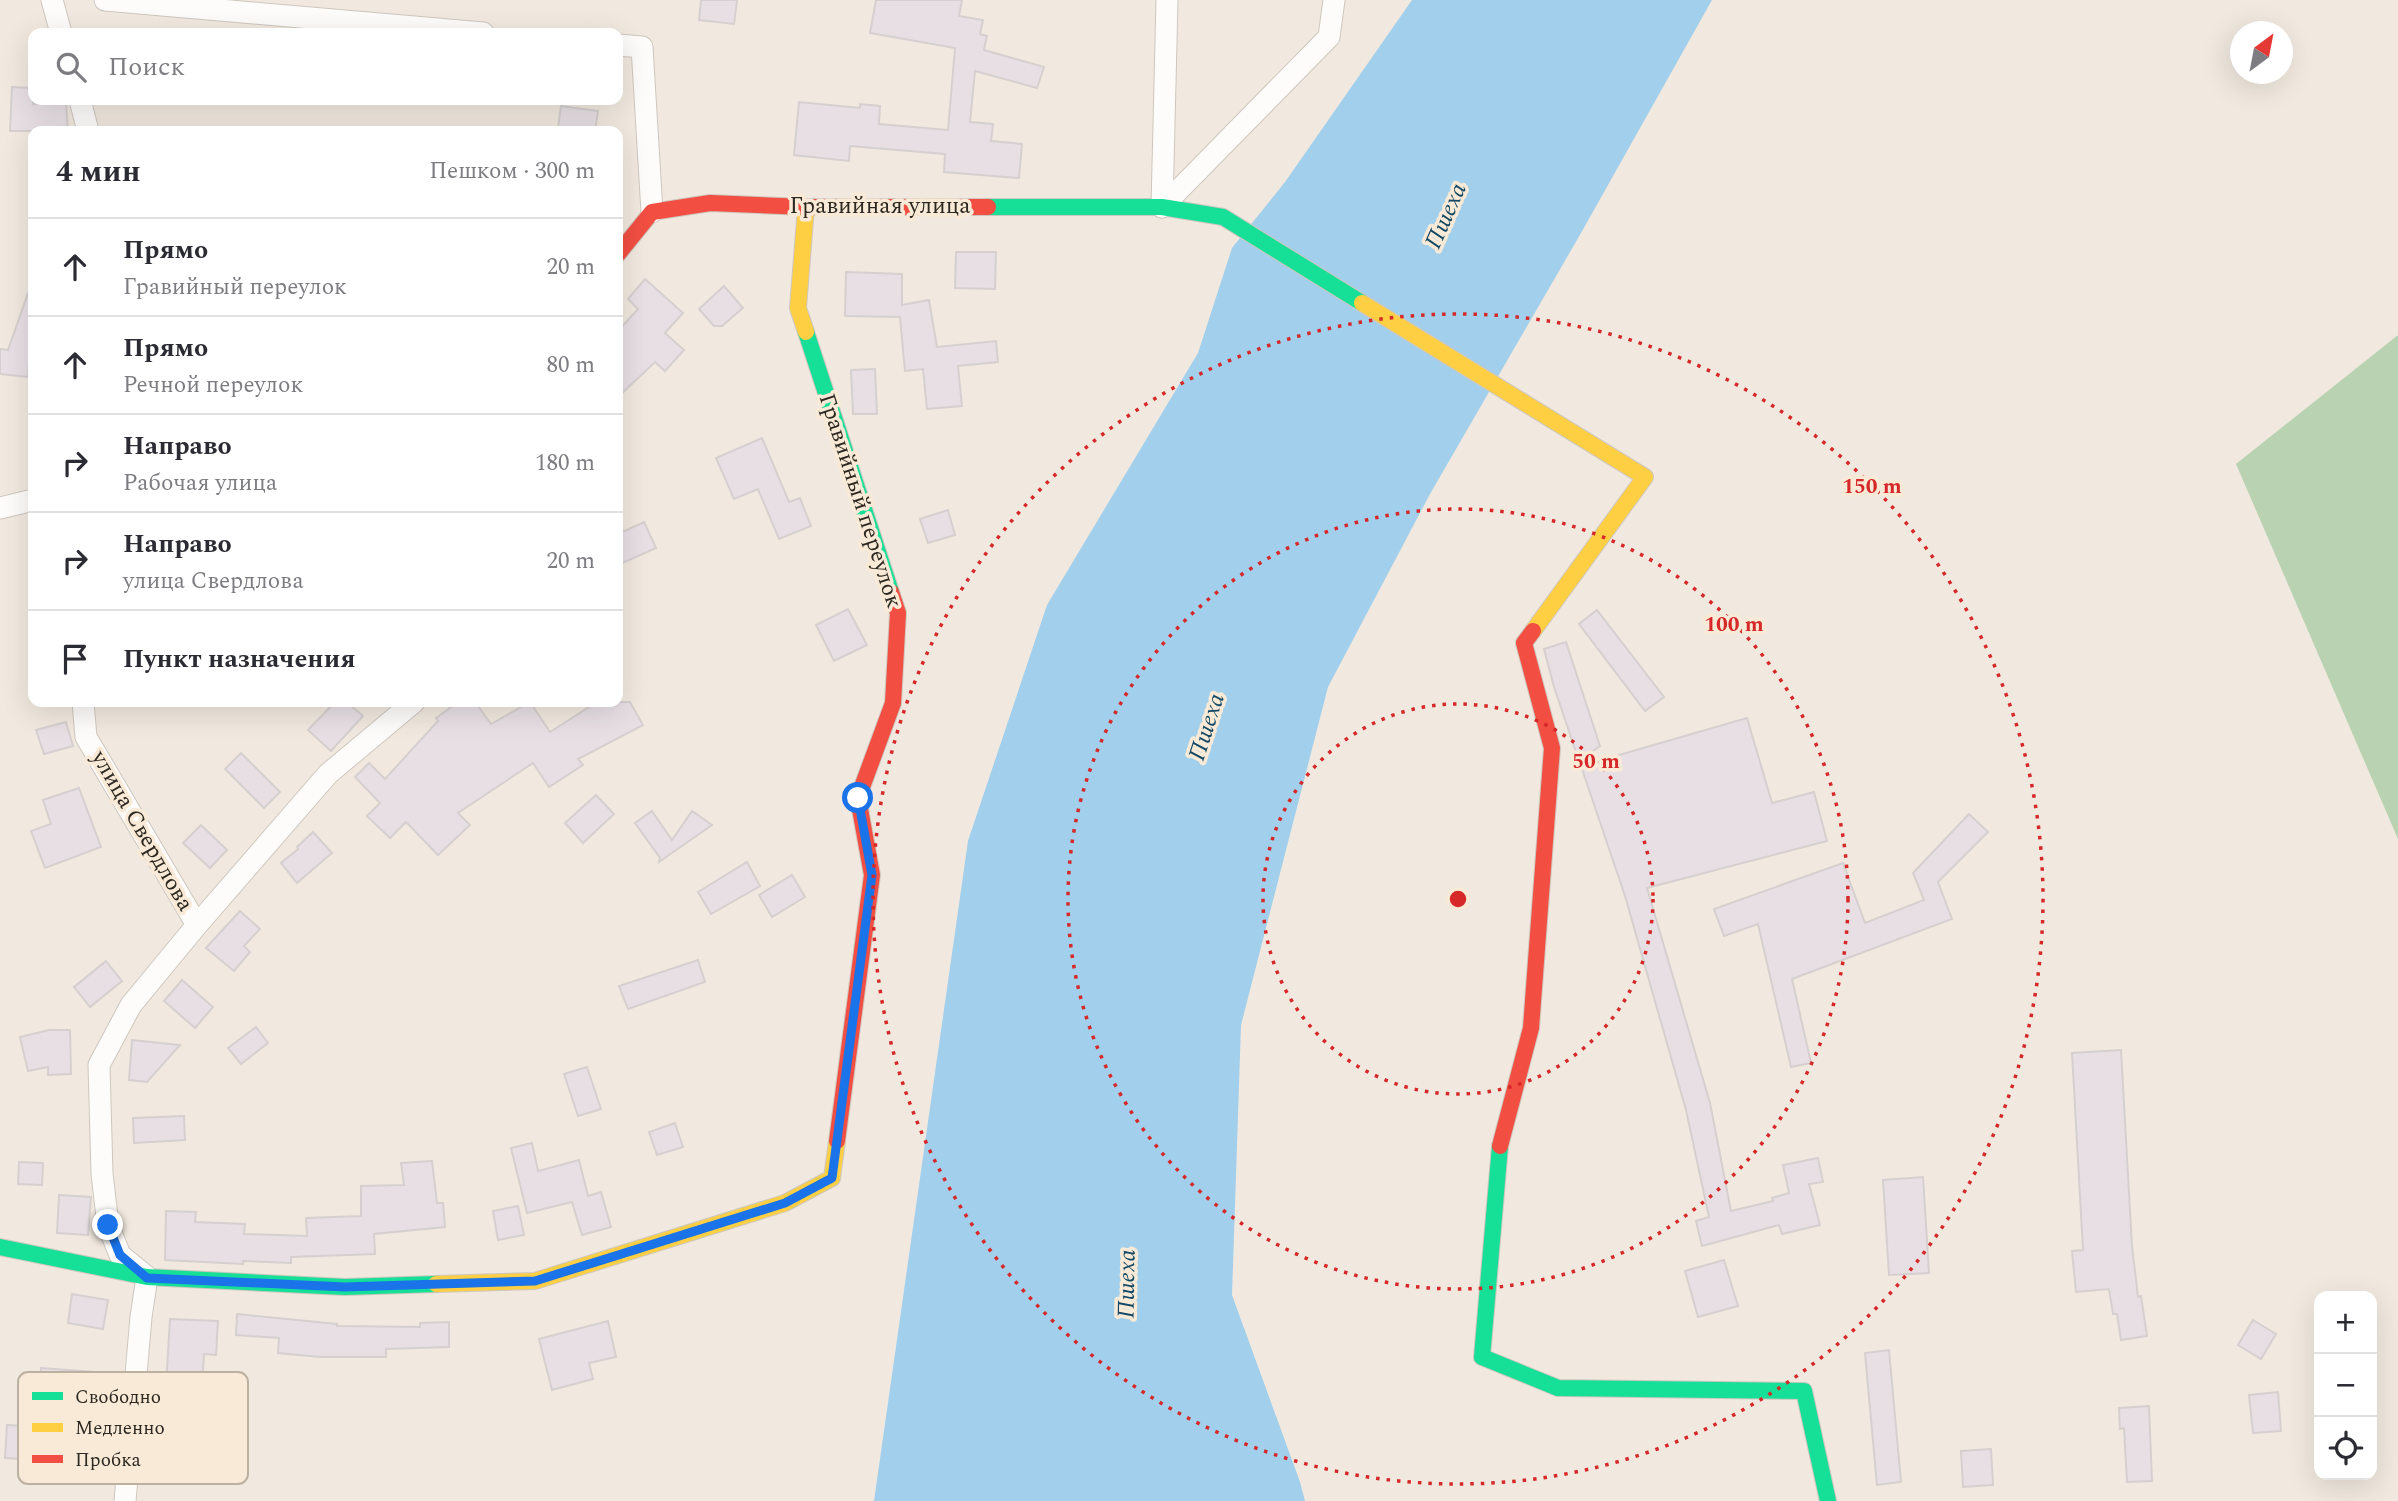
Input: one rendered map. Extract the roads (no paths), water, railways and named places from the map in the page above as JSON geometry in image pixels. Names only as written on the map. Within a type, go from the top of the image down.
[{"type":"street","points":[[52,0],[60,28]]},
{"type":"street","points":[[105,0],[426,28]]},
{"type":"street","points":[[1163,207],[1167,0]]},
{"type":"street","points":[[1163,207],[1329,37],[1335,0]]},
{"type":"street","points":[[623,45],[642,47],[652,212],[623,248]]},
{"type":"street","points":[[80,105],[87,126]]},
{"type":"street","name":"Гравийная улица","points":[[652,212],[710,203],[806,207],[1163,207],[1223,217],[1645,477],[1524,643],[1552,748],[1531,1028],[1500,1140],[1482,1357],[1558,1388],[1804,1391],[1828,1501]]},
{"type":"street","name":"Гравийный переулок","points":[[147,1278],[345,1287],[535,1281],[785,1203],[832,1178],[872,875],[858,798],[893,703],[898,613],[797,308],[806,207]]},
{"type":"street","points":[[0,508],[28,501]]},
{"type":"street","name":"улица Свердлова","points":[[83,707],[86,737],[197,925],[131,1005],[99,1065],[102,1174],[108,1225],[120,1255],[147,1278]]},
{"type":"street","points":[[197,925],[328,775],[408,707]]},
{"type":"street","points":[[0,1247],[147,1278],[136,1372]]},
{"type":"water","name":"Пшеха","points":[[1412,0],[1712,0],[1430,494],[1328,687],[1241,1025],[1232,1295],[1305,1501],[874,1501],[968,841],[1047,605],[1198,353],[1232,248],[1285,182]]}]
